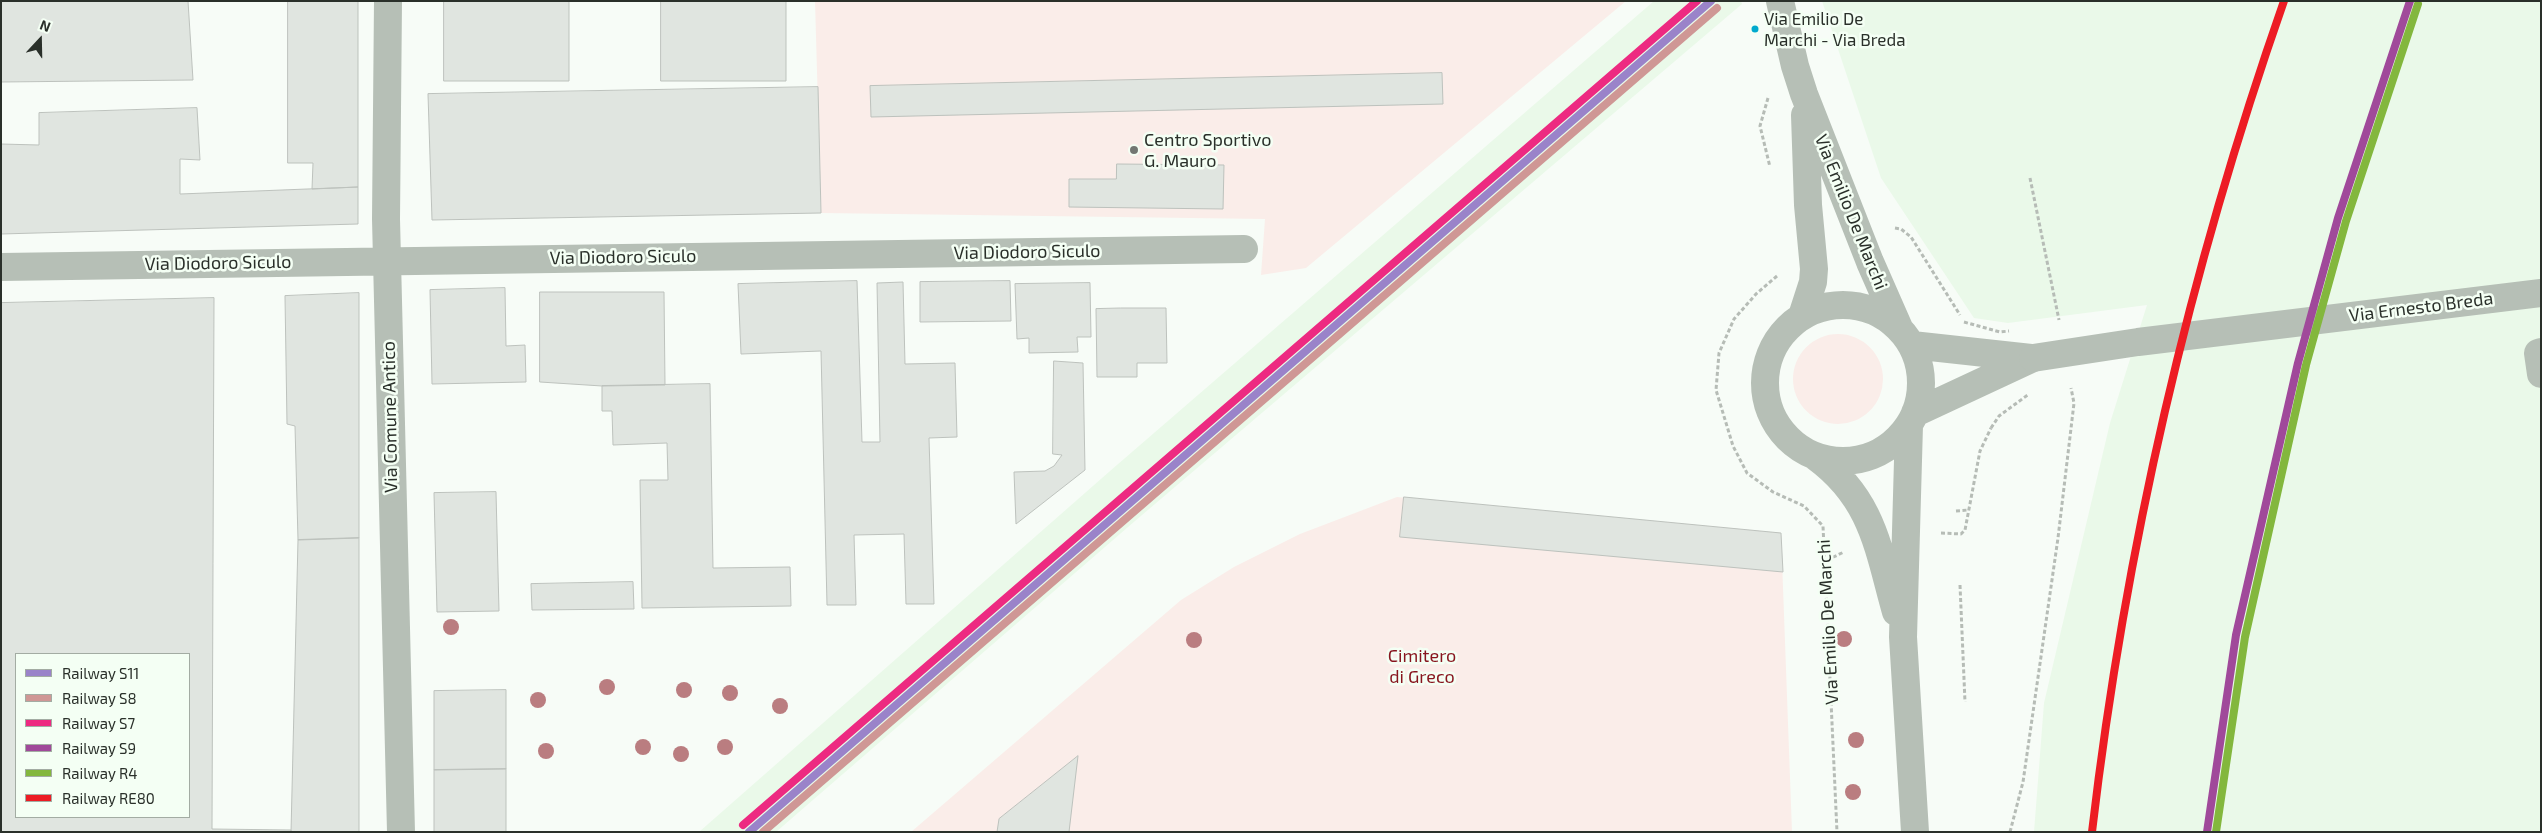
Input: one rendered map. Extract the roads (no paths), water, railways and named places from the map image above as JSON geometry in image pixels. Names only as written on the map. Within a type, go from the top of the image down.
[{"type":"street","name":"Via Comune Antico","points":[[388,1],[386,260],[401,832]]},
{"type":"street","name":"Via Emilio De Marchi","points":[[1780,1],[1795,66],[1804,94],[1870,262],[1919,364],[1921,383],[1912,419],[1904,637],[1915,832]]},
{"type":"street","name":"Via Emilio De Marchi","points":[[1802,316],[1813,282],[1814,269],[1808,205],[1804,94]]},
{"type":"street","name":"Via Diodoro Siculo","points":[[1,267],[1244,249]]},
{"type":"street","name":"Via Ernesto Breda","points":[[1905,337],[1971,352],[2033,358],[2138,342],[2541,293]]},
{"type":"street","name":"Via Emilio De Marchi","points":[[1904,637],[1868,517],[1846,482],[1816,456],[1791,441],[1778,427],[1769,409],[1765,381],[1768,362],[1775,344],[1787,328],[1802,316],[1829,306],[1858,306],[1886,317],[1905,337]]},
{"type":"street","points":[[2541,352],[2538,353],[2541,374]]},
{"type":"street","name":"Via Ernesto Breda","points":[[1912,419],[1980,383],[2033,358]]},
{"type":"street","name":"Via Emilio De Marchi","points":[[1816,456],[1837,461],[1864,458],[1890,445],[1912,419]]},
{"type":"rail line","name":"S7","points":[[743,825],[1697,1]]},
{"type":"rail line","name":"S11","points":[[749,832],[1711,1]]},
{"type":"rail line","name":"RE80","points":[[2092,832],[2106,726],[2123,621],[2142,516],[2165,411],[2219,204],[2250,102],[2284,1]]},
{"type":"rail line","name":"S9","points":[[2207,832],[2236,635],[2298,363],[2338,218],[2410,1]]},
{"type":"rail line","name":"R4","points":[[2216,832],[2245,637],[2306,365],[2346,221],[2418,4]]},
{"type":"rail line","name":"S8","points":[[763,832],[1717,8]]},
{"type":"place","name":"Via Emilio De Marchi - Via Breda","points":[[1755,29]]},
{"type":"place","name":"Centro Sportivo G. Mauro","points":[[1134,150]]},
{"type":"park label","name":"Cimitero di Greco","points":[[1422,666]]}]
